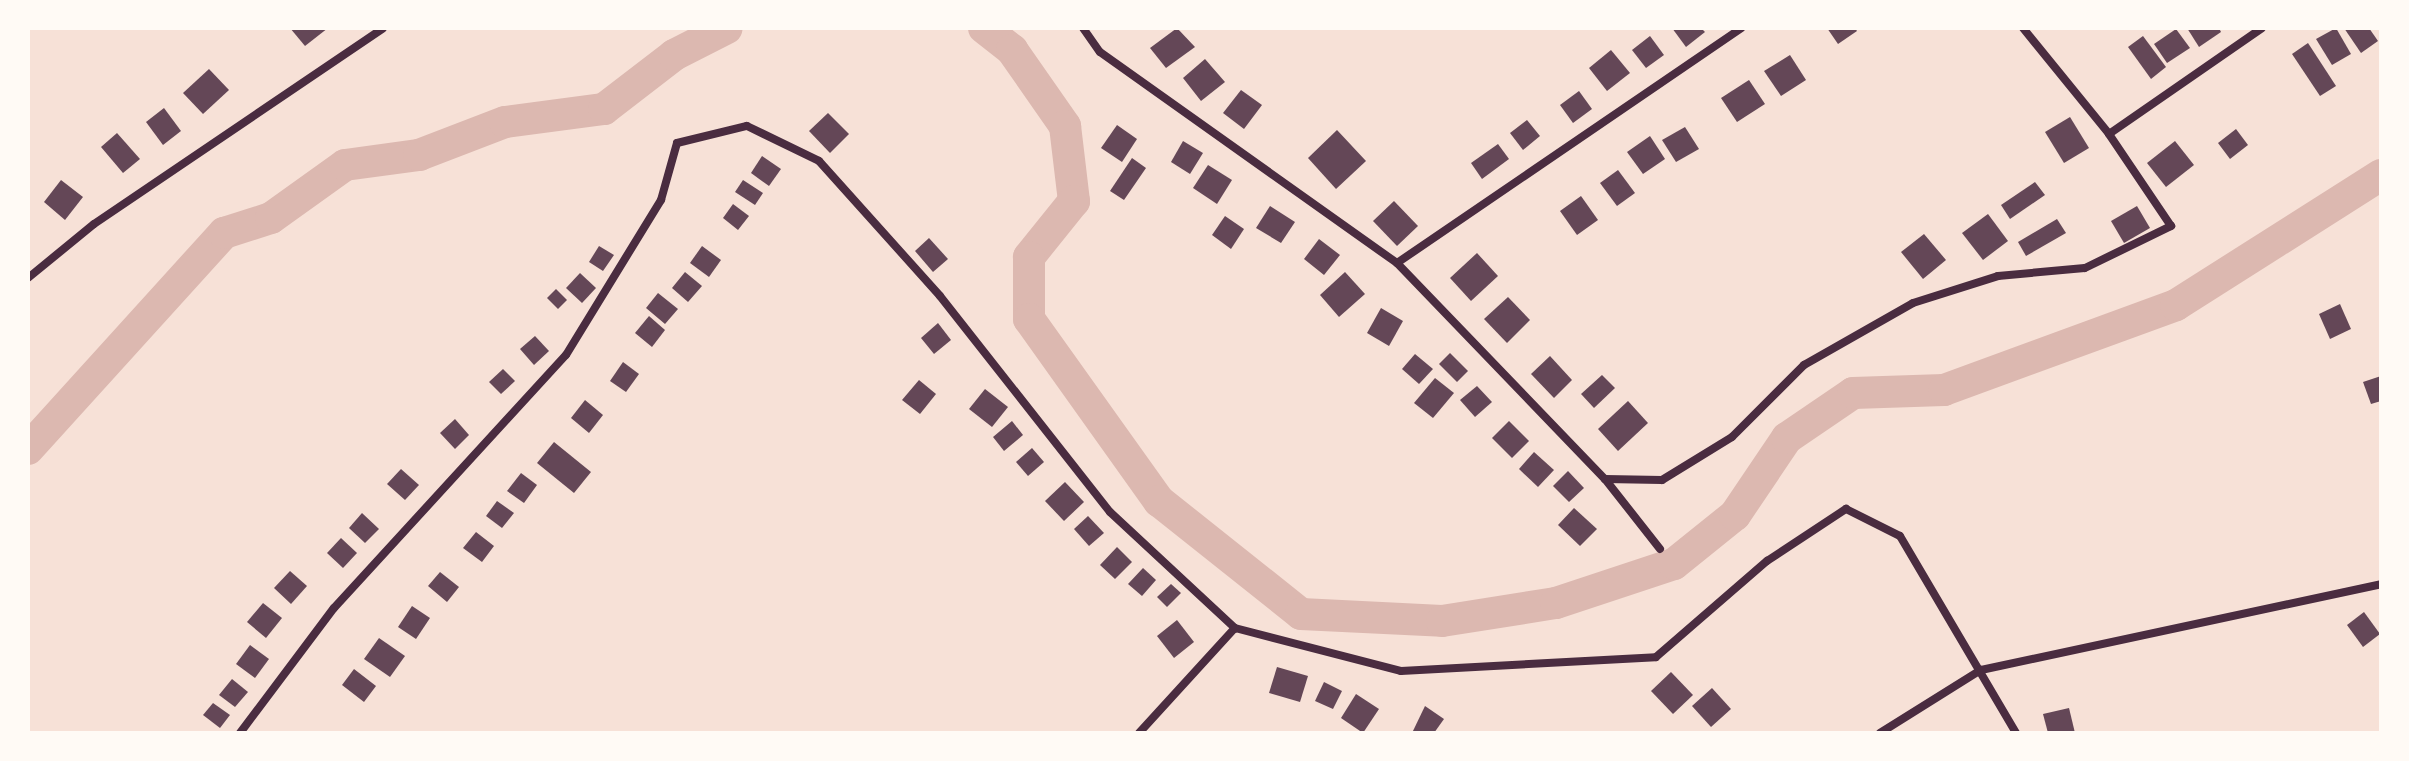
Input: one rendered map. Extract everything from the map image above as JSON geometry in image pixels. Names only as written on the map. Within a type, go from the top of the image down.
[{"type":"street","points":[[363,28],[370,37]]},
{"type":"street","points":[[28,278],[94,224],[383,28]]},
{"type":"street","points":[[1083,28],[1100,52],[1397,263],[1605,479],[1660,549]]},
{"type":"street","points":[[1397,263],[1742,28]]},
{"type":"street","points":[[1605,479],[1662,480],[1732,437],[1804,365],[1913,303],[1998,276],[2085,268],[2171,226],[2109,134],[2023,28]]},
{"type":"street","points":[[2109,134],[2262,28]]},
{"type":"street","points":[[240,733],[334,608],[566,355],[661,200],[677,143],[747,126],[819,161],[940,296],[1110,512],[1235,628],[1401,671],[1656,657],[1767,561],[1846,509],[1900,536],[2016,733]]},
{"type":"street","points":[[1880,733],[1981,670],[2381,584]]},
{"type":"street","points":[[1139,733],[1235,628]]},
{"type":"building","points":[[290,28],[328,28],[305,46]]},
{"type":"building","points":[[1177,28],[1195,47],[1166,68],[1150,48]]},
{"type":"building","points":[[1672,28],[1701,28],[1705,32],[1686,47]]},
{"type":"building","points":[[1827,28],[1855,28],[1857,31],[1838,44]]},
{"type":"building","points":[[2187,28],[2219,28],[2221,32],[2199,47]]},
{"type":"building","points":[[2336,28],[2351,54],[2332,65],[2316,39]]},
{"type":"building","points":[[2344,28],[2369,28],[2378,41],[2361,53]]},
{"type":"building","points":[[2176,29],[2190,48],[2167,63],[2154,44]]},
{"type":"building","points":[[1650,36],[1664,55],[1646,68],[1632,50]]},
{"type":"building","points":[[2143,36],[2166,67],[2151,79],[2128,47]]},
{"type":"building","points":[[2308,43],[2336,86],[2320,96],[2292,54]]},
{"type":"building","points":[[1611,50],[1630,73],[1607,91],[1589,68]]},
{"type":"building","points":[[1790,55],[1806,80],[1781,96],[1764,71]]},
{"type":"building","points":[[1205,59],[1225,82],[1201,101],[1183,78]]},
{"type":"building","points":[[209,69],[229,90],[203,114],[183,93]]},
{"type":"building","points":[[1749,80],[1765,104],[1737,122],[1721,98]]},
{"type":"building","points":[[1241,90],[1262,105],[1244,129],[1223,113]]},
{"type":"building","points":[[1579,91],[1592,109],[1573,123],[1560,105]]},
{"type":"building","points":[[164,108],[181,131],[163,145],[146,122]]},
{"type":"building","points":[[828,113],[849,134],[830,153],[809,131]]},
{"type":"building","points":[[2070,117],[2089,148],[2064,163],[2045,132]]},
{"type":"building","points":[[1527,120],[1540,136],[1523,150],[1510,133]]},
{"type":"building","points":[[1117,125],[1137,139],[1122,162],[1101,148]]},
{"type":"building","points":[[1685,127],[1699,149],[1676,162],[1662,140]]},
{"type":"building","points":[[2236,129],[2248,145],[2230,159],[2218,143]]},
{"type":"building","points":[[1337,130],[1366,161],[1336,189],[1308,158]]},
{"type":"building","points":[[117,133],[140,159],[123,173],[101,147]]},
{"type":"building","points":[[1650,136],[1665,159],[1643,174],[1627,152]]},
{"type":"building","points":[[1183,141],[1203,153],[1190,174],[1171,162]]},
{"type":"building","points":[[2175,141],[2194,165],[2166,187],[2147,163]]},
{"type":"building","points":[[1498,144],[1509,159],[1482,179],[1471,163]]},
{"type":"building","points":[[762,156],[781,169],[769,186],[751,173]]},
{"type":"building","points":[[1132,158],[1146,168],[1124,200],[1110,191]]},
{"type":"building","points":[[1208,165],[1232,180],[1217,204],[1193,188]]},
{"type":"building","points":[[1618,170],[1635,193],[1617,206],[1600,183]]},
{"type":"building","points":[[61,180],[83,197],[65,220],[44,202]]},
{"type":"building","points":[[743,180],[763,193],[755,205],[735,192]]},
{"type":"building","points":[[2035,182],[2045,195],[2010,219],[2001,205]]},
{"type":"building","points":[[1581,196],[1598,220],[1577,235],[1560,211]]},
{"type":"building","points":[[1394,201],[1418,226],[1397,246],[1373,221]]},
{"type":"building","points":[[733,204],[749,216],[738,230],[723,218]]},
{"type":"building","points":[[1270,206],[1295,222],[1281,243],[1256,228]]},
{"type":"building","points":[[2137,206],[2150,228],[2124,243],[2111,221]]},
{"type":"building","points":[[1988,214],[2008,241],[1983,260],[1962,233]]},
{"type":"building","points":[[1225,216],[1244,229],[1231,249],[1212,235]]},
{"type":"building","points":[[2057,219],[2066,233],[2026,256],[2018,242]]},
{"type":"building","points":[[1924,234],[1946,260],[1923,279],[1901,252]]},
{"type":"building","points":[[929,238],[948,259],[933,272],[915,251]]},
{"type":"building","points":[[1319,239],[1340,255],[1324,275],[1304,259]]},
{"type":"building","points":[[599,246],[614,255],[603,271],[589,262]]},
{"type":"building","points":[[702,246],[721,260],[709,277],[690,263]]},
{"type":"building","points":[[1477,253],[1498,276],[1471,301],[1450,278]]},
{"type":"building","points":[[685,272],[702,286],[688,302],[672,288]]},
{"type":"building","points":[[1345,272],[1365,294],[1339,317],[1320,295]]},
{"type":"building","points":[[580,273],[596,288],[582,303],[566,288]]},
{"type":"building","points":[[556,289],[567,300],[558,309],[547,298]]},
{"type":"building","points":[[658,293],[678,309],[665,324],[646,308]]},
{"type":"building","points":[[1508,297],[1530,320],[1507,343],[1484,319]]},
{"type":"building","points":[[2340,304],[2351,329],[2330,339],[2319,314]]},
{"type":"building","points":[[1381,308],[1403,321],[1389,346],[1367,333]]},
{"type":"building","points":[[649,316],[665,330],[652,347],[635,333]]},
{"type":"building","points":[[938,323],[951,340],[934,354],[921,338]]},
{"type":"building","points":[[535,336],[549,351],[534,365],[520,349]]},
{"type":"building","points":[[1450,353],[1468,371],[1457,382],[1439,364]]},
{"type":"building","points":[[1415,354],[1433,369],[1419,384],[1402,369]]},
{"type":"building","points":[[1550,356],[1572,380],[1554,398],[1531,374]]},
{"type":"building","points":[[623,362],[639,374],[626,392],[610,381]]},
{"type":"building","points":[[503,369],[515,381],[501,394],[489,382]]},
{"type":"building","points":[[1602,375],[1615,388],[1594,408],[1581,394]]},
{"type":"building","points":[[2381,376],[2381,401],[2371,404],[2363,382]]},
{"type":"building","points":[[1435,378],[1454,393],[1433,418],[1414,403]]},
{"type":"building","points":[[919,380],[936,394],[920,414],[902,400]]},
{"type":"building","points":[[1477,386],[1492,402],[1475,417],[1460,400]]},
{"type":"building","points":[[985,389],[1008,407],[992,427],[969,409]]},
{"type":"building","points":[[585,400],[603,415],[589,433],[571,418]]},
{"type":"building","points":[[1628,401],[1648,423],[1618,451],[1598,429]]},
{"type":"building","points":[[455,419],[469,435],[455,449],[440,433]]},
{"type":"building","points":[[1012,421],[1023,435],[1004,451],[993,437]]},
{"type":"building","points":[[1509,421],[1529,441],[1512,458],[1492,438]]},
{"type":"building","points":[[554,442],[591,472],[574,493],[537,463]]},
{"type":"building","points":[[1032,448],[1044,462],[1028,476],[1016,462]]},
{"type":"building","points":[[1534,452],[1554,470],[1538,487],[1519,469]]},
{"type":"building","points":[[401,469],[419,485],[405,500],[387,484]]},
{"type":"building","points":[[1568,471],[1584,488],[1569,502],[1553,486]]},
{"type":"building","points":[[521,473],[537,485],[524,503],[507,491]]},
{"type":"building","points":[[1065,482],[1084,502],[1064,521],[1045,501]]},
{"type":"building","points":[[497,501],[514,513],[502,528],[486,516]]},
{"type":"building","points":[[1574,508],[1597,529],[1580,546],[1558,525]]},
{"type":"building","points":[[362,513],[379,529],[365,543],[349,528]]},
{"type":"building","points":[[1088,516],[1104,533],[1089,546],[1074,529]]},
{"type":"building","points":[[476,532],[494,546],[482,562],[463,548]]},
{"type":"building","points":[[341,538],[357,553],[343,568],[327,553]]},
{"type":"building","points":[[1117,547],[1132,562],[1115,579],[1100,565]]},
{"type":"building","points":[[1143,568],[1156,580],[1142,596],[1128,584]]},
{"type":"building","points":[[290,571],[307,586],[291,604],[274,588]]},
{"type":"building","points":[[440,572],[459,587],[447,602],[428,586]]},
{"type":"building","points":[[1171,584],[1181,593],[1167,607],[1157,597]]},
{"type":"building","points":[[263,603],[282,618],[266,638],[247,622]]},
{"type":"building","points":[[412,606],[430,618],[416,639],[398,627]]},
{"type":"building","points":[[2364,612],[2380,634],[2363,647],[2347,625]]},
{"type":"building","points":[[1177,620],[1194,642],[1174,658],[1157,636]]},
{"type":"building","points":[[379,638],[405,656],[390,677],[364,659]]},
{"type":"building","points":[[250,645],[269,659],[255,678],[236,664]]},
{"type":"building","points":[[1277,667],[1308,676],[1300,702],[1269,693]]},
{"type":"building","points":[[354,669],[376,686],[364,702],[342,685]]},
{"type":"building","points":[[1671,672],[1693,695],[1673,714],[1651,691]]},
{"type":"building","points":[[232,679],[248,692],[235,707],[219,695]]},
{"type":"building","points":[[1324,682],[1342,691],[1333,709],[1315,701]]},
{"type":"building","points":[[1712,688],[1731,709],[1711,727],[1692,706]]},
{"type":"building","points":[[1356,694],[1379,709],[1363,733],[1341,718]]},
{"type":"building","points":[[213,703],[230,715],[220,728],[203,715]]},
{"type":"building","points":[[1425,706],[1444,719],[1434,733],[1412,733]]},
{"type":"building","points":[[2069,708],[2075,733],[2048,733],[2043,714]]},
{"type":"waterway","points":[[28,449],[224,233],[271,218],[345,165],[419,155],[505,122],[604,109],[674,55],[727,28]]},
{"type":"waterway","points":[[984,28],[1012,50],[1065,126],[1074,201],[1029,257],[1029,319],[1159,501],[1301,614],[1442,621],[1556,603],[1674,564],[1735,515],[1787,438],[1853,393],[1944,390],[2176,305],[2381,175]]}]
